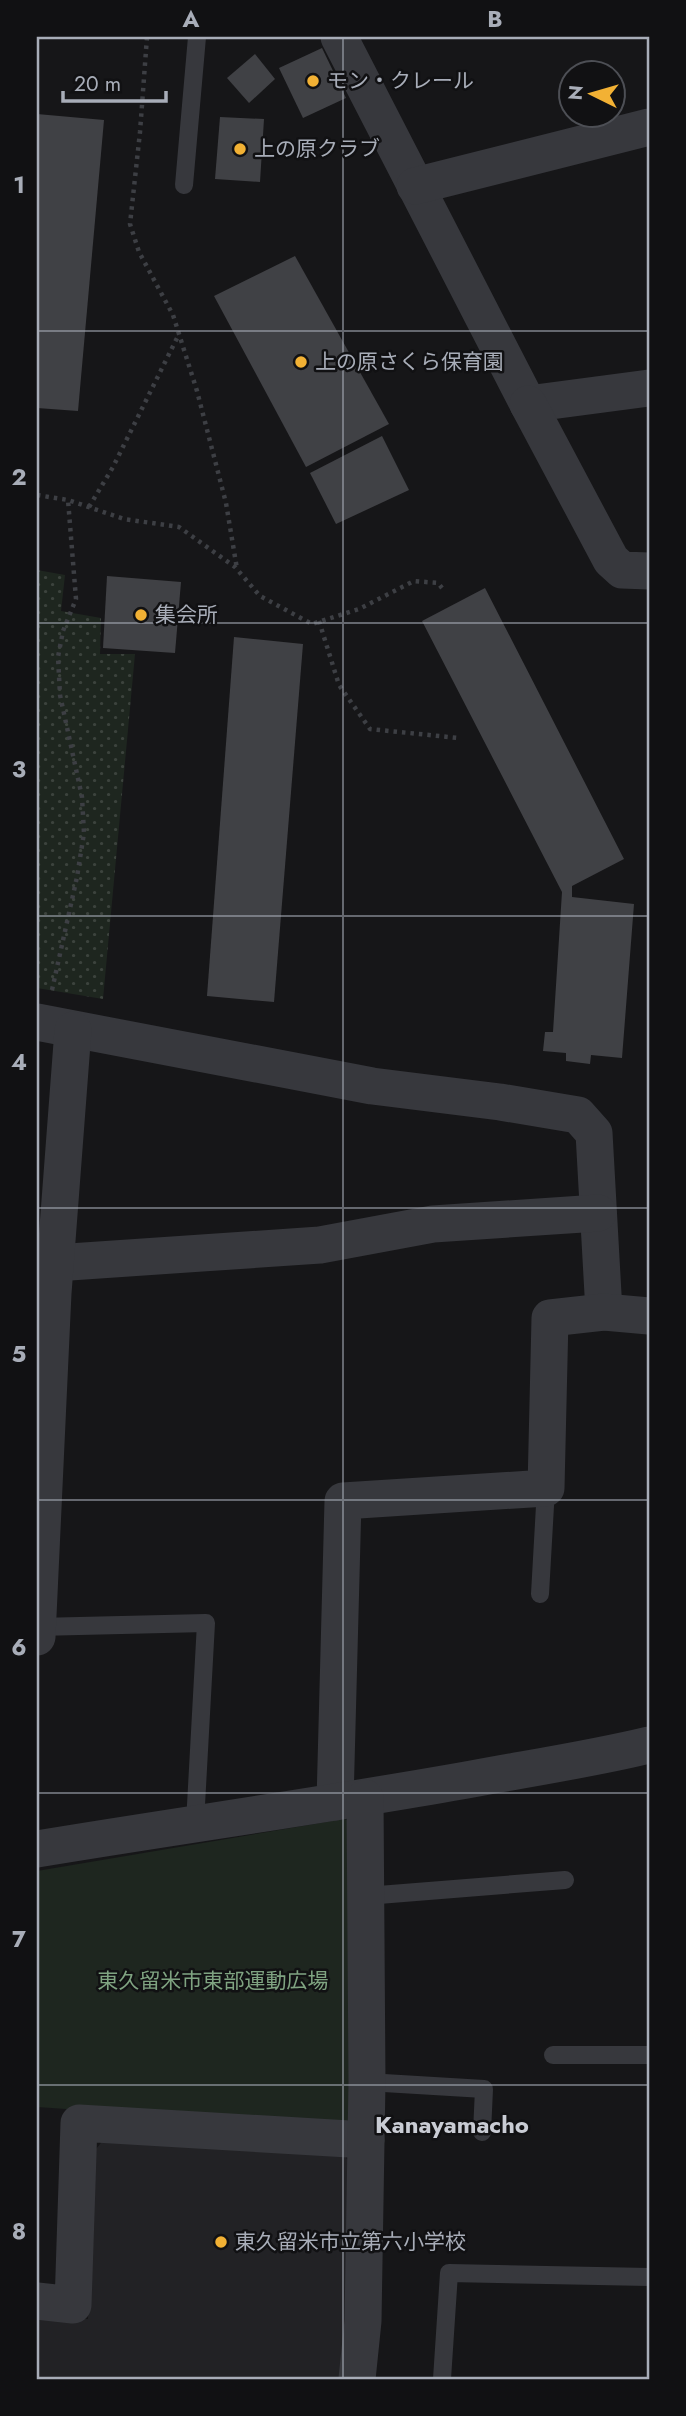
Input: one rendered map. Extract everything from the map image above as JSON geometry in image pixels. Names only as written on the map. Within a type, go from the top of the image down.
[{"type":"street","points":[[339,37],[611,560],[622,570],[649,571]]},
{"type":"street","points":[[415,186],[649,127]]},
{"type":"street","points":[[528,404],[649,388]]},
{"type":"street","points":[[44,1008],[74,1030],[372,1086],[578,1115],[594,1133],[604,1312]]},
{"type":"street","points":[[37,1637],[52,1109],[74,1030]]},
{"type":"street","points":[[48,1283],[320,1245],[433,1224],[598,1213]]},
{"type":"street","points":[[357,2379],[363,2321],[367,2082],[366,1896],[350,1800],[343,1501],[546,1488],[550,1318],[604,1312],[649,1316]]},
{"type":"street","points":[[37,1849],[195,1822],[350,1800],[608,1755],[649,1745]]},
{"type":"street","points":[[37,2301],[73,2305],[79,2123],[366,2140]]},
{"type":"lane","points":[[184,185],[197,37]]},
{"type":"lane","points":[[540,1594],[546,1488]]},
{"type":"lane","points":[[37,1627],[205,1623],[195,1822]]},
{"type":"lane","points":[[366,1896],[565,1880]]},
{"type":"lane","points":[[553,2055],[649,2055]]},
{"type":"lane","points":[[367,2082],[484,2089],[482,2132]]},
{"type":"lane","points":[[442,2379],[449,2273],[649,2277]]},
{"type":"path","points":[[147,37],[130,224],[139,252],[173,315],[179,334],[218,468],[237,569]]},
{"type":"path","points":[[89,507],[113,467],[179,334]]},
{"type":"path","points":[[37,495],[68,500],[124,519],[179,527],[237,569],[260,596],[312,624],[359,609],[414,581],[438,583],[442,588]]},
{"type":"path","points":[[44,1008],[77,877],[84,833],[82,797],[60,695],[58,657],[63,631],[76,599],[68,500]]},
{"type":"path","points":[[319,621],[340,685],[370,729],[458,738]]},
{"type":"shaded area","name":"東久留米市立第六小学校","points":[[105,2138],[345,2156],[354,2170],[346,2379],[37,2379],[37,2314],[88,2319],[91,2155]]},
{"type":"green space","points":[[37,570],[65,575],[61,611],[101,618],[100,654],[135,654],[103,999],[37,988]]},
{"type":"green space","name":"東久留米市東部運動広場","points":[[344,1819],[354,1822],[353,2111],[344,2128],[37,2107],[37,1871]]},
{"type":"building","points":[[322,48],[346,98],[303,118],[279,68]]},
{"type":"building","points":[[255,54],[275,79],[249,103],[227,78]]},
{"type":"building","points":[[37,114],[104,120],[78,411],[37,408]]},
{"type":"building","name":"上の原クラブ","points":[[220,117],[264,119],[260,182],[215,179]]},
{"type":"building","points":[[295,256],[389,424],[306,467],[214,296]]},
{"type":"building","points":[[382,436],[409,490],[336,524],[310,473]]},
{"type":"building","name":"集会所","points":[[107,576],[181,582],[175,653],[103,648]]},
{"type":"building","points":[[485,588],[624,859],[572,886],[572,897],[634,904],[622,1058],[591,1055],[590,1064],[566,1061],[566,1053],[543,1051],[545,1032],[553,1032],[562,892],[422,621]]},
{"type":"building","points":[[234,637],[303,644],[274,1002],[207,996]]},
{"type":"place","name":"モン・クレール","points":[[313,81]]},
{"type":"place","name":"上の原クラブ","points":[[240,149]]},
{"type":"place","name":"上の原さくら保育園","points":[[301,362]]},
{"type":"place","name":"集会所","points":[[141,615]]},
{"type":"place","name":"東久留米市立第六小学校","points":[[221,2242]]},
{"type":"district","name":"Kanayamacho","points":[[452,2125]]}]
